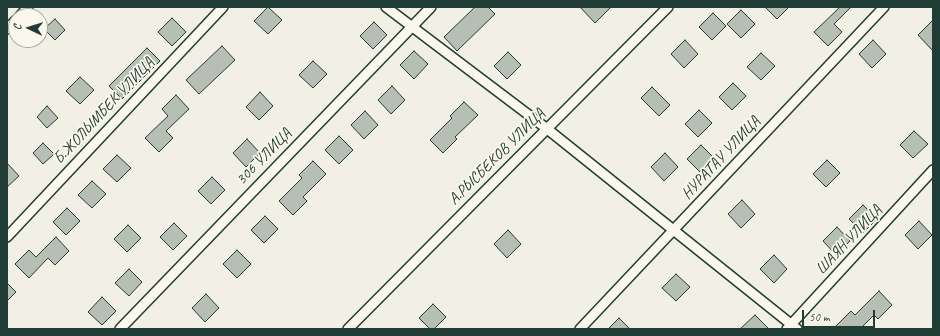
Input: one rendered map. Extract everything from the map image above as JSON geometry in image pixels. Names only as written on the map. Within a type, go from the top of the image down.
[{"type":"street","name":"Б.ЖОЛЫМБЕК УЛИЦА","points":[[7,237],[223,7]]},
{"type":"street","points":[[386,7],[546,128],[792,327]]},
{"type":"street","name":"306 УЛИЦА","points":[[120,329],[431,7]]},
{"type":"street","name":"А.РЫСБЕКОВ УЛИЦА","points":[[348,329],[546,128],[668,7]]},
{"type":"street","name":"НУРАТАУ УЛИЦА","points":[[580,329],[884,7]]},
{"type":"street","name":"ШАЯН УЛИЦА","points":[[792,327],[933,170]]},
{"type":"building","points":[[268,7],[282,20],[268,34],[254,21]]},
{"type":"building","points":[[475,7],[488,7],[495,14],[457,51],[444,37]]},
{"type":"building","points":[[580,7],[611,7],[595,23]]},
{"type":"building","points":[[765,7],[789,7],[777,19]]},
{"type":"building","points":[[840,7],[851,7],[834,24],[842,32],[828,46],[814,32]]},
{"type":"building","points":[[741,10],[755,24],[741,38],[727,24]]},
{"type":"building","points":[[713,13],[726,26],[712,40],[699,27]]},
{"type":"building","points":[[172,18],[186,32],[172,46],[158,32]]},
{"type":"building","points":[[55,19],[65,30],[55,40],[48,33],[48,25]]},
{"type":"building","points":[[933,20],[933,51],[918,35]]},
{"type":"building","points":[[374,22],[387,35],[373,49],[360,36]]},
{"type":"building","points":[[685,40],[698,54],[684,68],[671,54]]},
{"type":"building","points":[[873,40],[886,54],[872,68],[859,54]]},
{"type":"building","points":[[222,46],[235,60],[199,94],[186,80]]},
{"type":"building","points":[[147,48],[160,61],[122,99],[109,86]]},
{"type":"building","points":[[414,51],[428,64],[414,79],[400,65]]},
{"type":"building","points":[[508,52],[521,65],[507,79],[494,66]]},
{"type":"building","points":[[761,53],[775,66],[761,80],[747,67]]},
{"type":"building","points":[[313,61],[327,74],[313,88],[299,75]]},
{"type":"building","points":[[80,77],[94,90],[80,104],[66,91]]},
{"type":"building","points":[[733,83],[746,96],[732,110],[719,97]]},
{"type":"building","points":[[392,86],[405,100],[391,114],[378,100]]},
{"type":"building","points":[[652,87],[670,105],[659,116],[641,98]]},
{"type":"building","points":[[260,92],[273,106],[259,120],[246,107]]},
{"type":"building","points":[[176,95],[189,109],[166,131],[173,138],[159,152],[145,138],[168,116],[162,109]]},
{"type":"building","points":[[464,102],[478,115],[455,137],[457,139],[443,153],[430,140],[452,118],[450,116]]},
{"type":"building","points":[[47,106],[58,118],[47,128],[37,117]]},
{"type":"building","points":[[699,110],[712,123],[698,137],[685,124]]},
{"type":"building","points":[[365,111],[378,125],[364,139],[351,125]]},
{"type":"building","points":[[914,131],[928,144],[913,158],[900,145]]},
{"type":"building","points":[[339,136],[353,150],[339,164],[325,150]]},
{"type":"building","points":[[247,139],[260,153],[246,167],[233,153]]},
{"type":"building","points":[[43,143],[54,154],[43,164],[33,153]]},
{"type":"building","points":[[701,145],[714,158],[700,172],[687,159]]},
{"type":"building","points":[[665,153],[678,167],[664,181],[651,167]]},
{"type":"building","points":[[117,155],[131,168],[117,182],[103,169]]},
{"type":"building","points":[[827,160],[840,173],[826,187],[813,174]]},
{"type":"building","points":[[313,161],[326,174],[303,197],[307,201],[293,215],[279,201],[302,178],[299,175]]},
{"type":"building","points":[[7,163],[19,176],[7,187]]},
{"type":"building","points":[[212,177],[225,190],[211,204],[198,191]]},
{"type":"building","points":[[92,181],[106,194],[92,208],[78,195]]},
{"type":"building","points":[[742,200],[755,214],[741,228],[728,214]]},
{"type":"building","points":[[863,205],[877,219],[863,233],[849,219]]},
{"type":"building","points":[[67,208],[80,221],[66,235],[53,222]]},
{"type":"building","points":[[265,216],[278,229],[264,243],[251,230]]},
{"type":"building","points":[[919,221],[932,235],[918,249],[905,235]]},
{"type":"building","points":[[174,223],[187,236],[173,250],[160,237]]},
{"type":"building","points":[[128,225],[141,238],[127,252],[114,239]]},
{"type":"building","points":[[837,227],[850,241],[836,255],[823,241]]},
{"type":"building","points":[[508,230],[521,244],[507,258],[494,244]]},
{"type":"building","points":[[56,237],[69,251],[55,265],[48,258],[29,278],[15,264],[29,250],[36,257]]},
{"type":"building","points":[[237,250],[251,264],[237,278],[223,264]]},
{"type":"building","points":[[774,255],[787,269],[774,283],[760,269]]},
{"type":"building","points":[[129,269],[142,282],[129,296],[115,283]]},
{"type":"building","points":[[676,274],[690,287],[676,301],[662,288]]},
{"type":"building","points":[[7,283],[16,292],[7,301]]},
{"type":"building","points":[[879,291],[892,305],[878,319],[874,315],[860,329],[833,329],[851,311],[855,315]]},
{"type":"building","points":[[206,294],[219,308],[205,322],[192,308]]},
{"type":"building","points":[[102,297],[116,311],[102,325],[88,312]]},
{"type":"building","points":[[433,304],[446,317],[434,329],[430,329],[419,318]]},
{"type":"building","points":[[755,315],[769,329],[740,329]]},
{"type":"building","points":[[619,318],[630,329],[608,329]]}]
